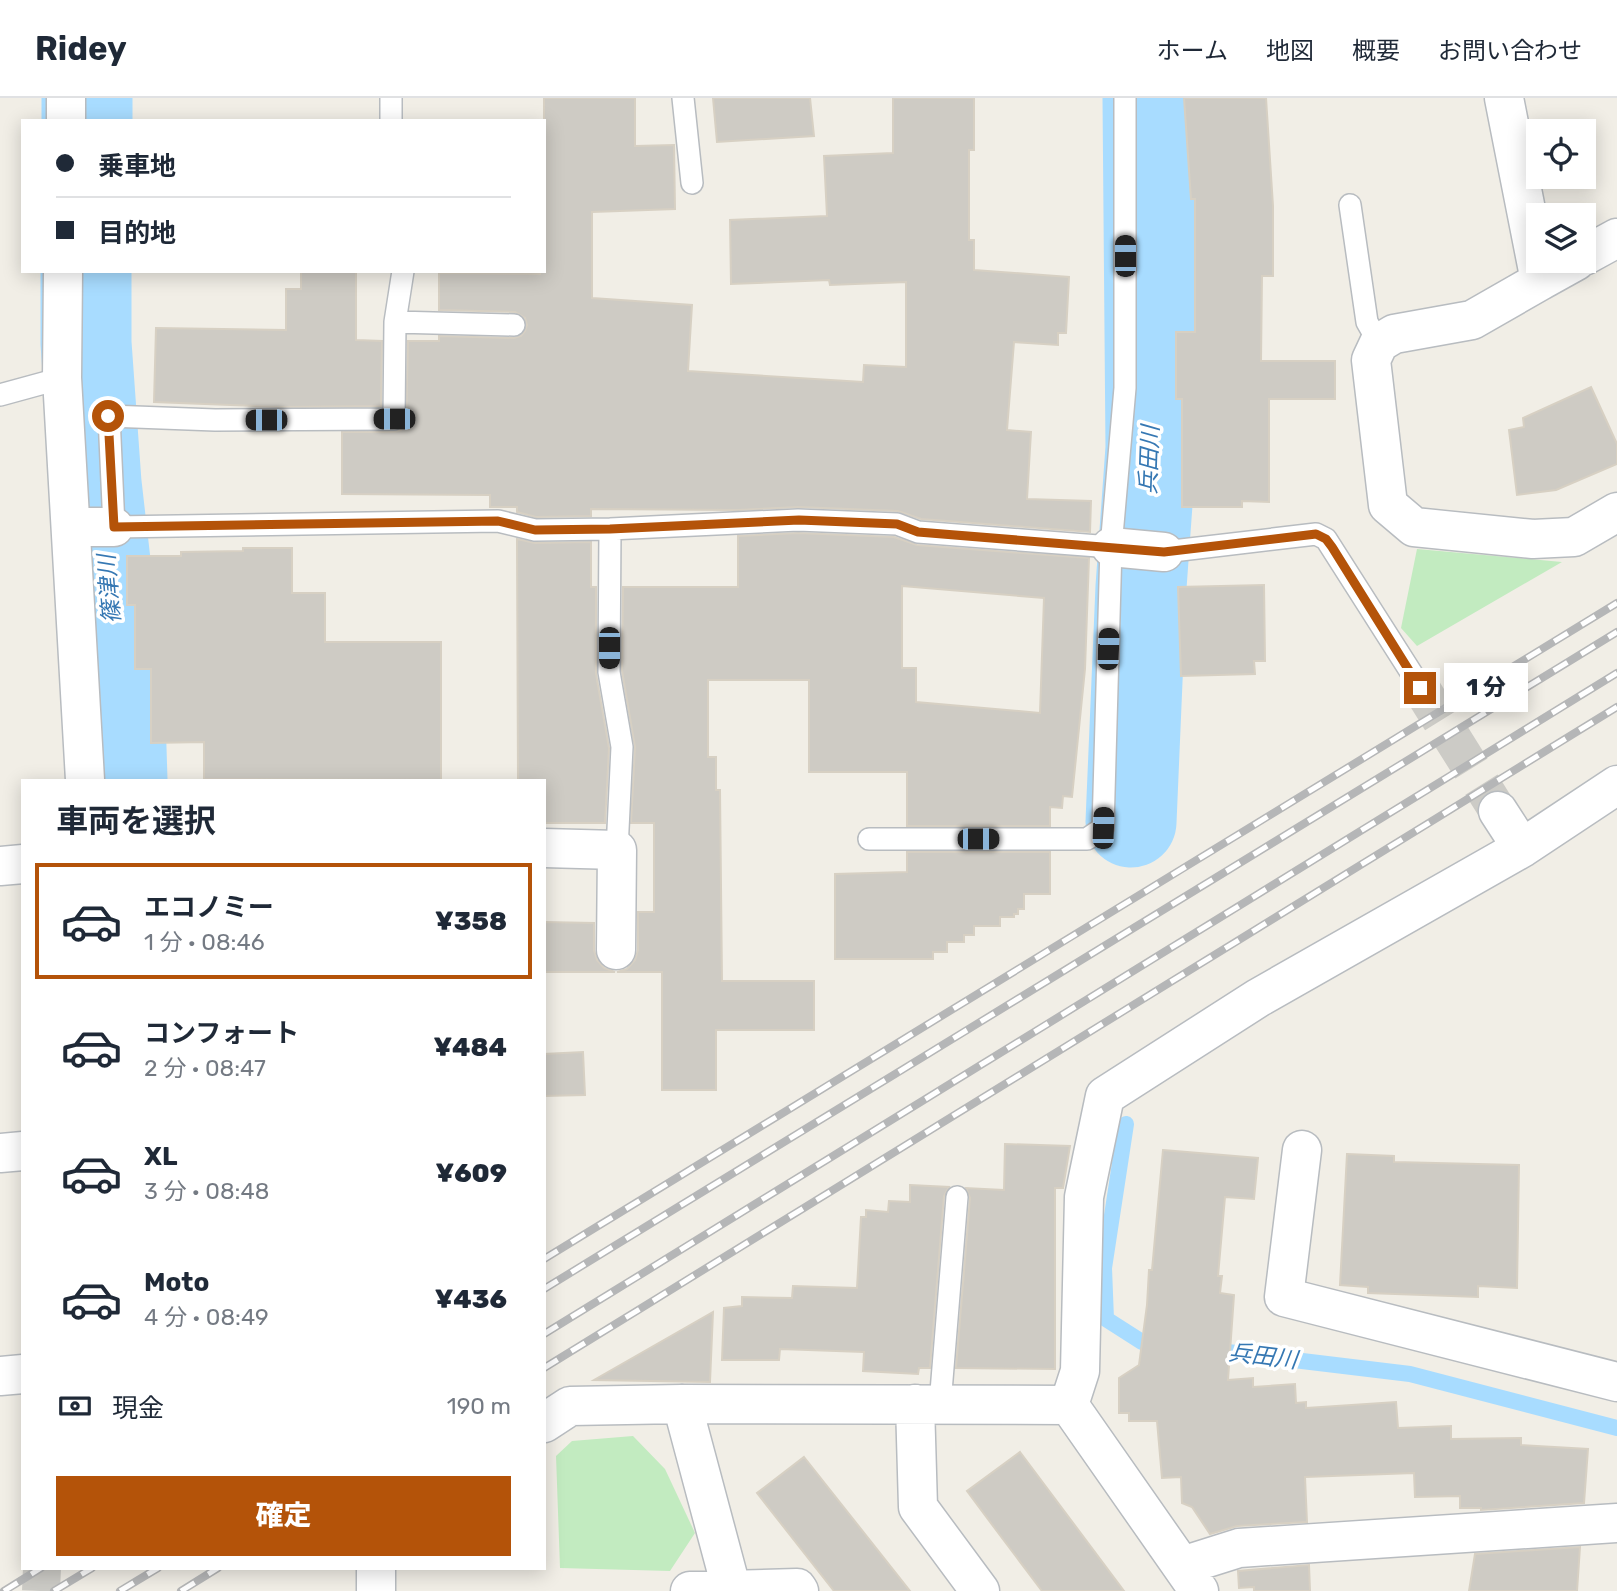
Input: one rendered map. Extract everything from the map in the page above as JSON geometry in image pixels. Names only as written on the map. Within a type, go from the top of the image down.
[{"type":"street","points":[[66,98],[66,119]]},
{"type":"street","points":[[1504,98],[1539,281]]},
{"type":"street","points":[[1596,249],[1617,238]]},
{"type":"street","points":[[63,273],[62,378],[90,527],[86,779]]},
{"type":"street","points":[[1554,273],[1472,320],[1394,334],[1379,343],[1371,360],[1388,505],[1414,527],[1533,538],[1574,537],[1617,512]]},
{"type":"street","points":[[1117,548],[1164,552]]},
{"type":"street","points":[[1069,1405],[1080,1371],[1084,1197],[1105,1096],[1258,998],[1522,848],[1617,785]]},
{"type":"street","points":[[1499,811],[1522,848]]},
{"type":"street","points":[[546,848],[617,850],[616,950]]},
{"type":"street","points":[[0,866],[21,864]]},
{"type":"street","points":[[1302,1150],[1284,1297],[1617,1382]]},
{"type":"street","points":[[0,1153],[21,1151]]},
{"type":"street","points":[[0,1376],[21,1374]]},
{"type":"street","points":[[682,1404],[732,1590]]},
{"type":"street","points":[[928,1404],[918,1507],[980,1591]]},
{"type":"street","points":[[546,1422],[570,1406],[1069,1405]]},
{"type":"street","points":[[1069,1405],[1190,1579],[1239,1548],[1617,1523]]},
{"type":"street","points":[[376,1570],[376,1591]]},
{"type":"street","points":[[690,1591],[797,1588],[799,1591]]},
{"type":"lane","points":[[391,98],[391,119]]},
{"type":"lane","points":[[683,98],[692,183]]},
{"type":"lane","points":[[869,839],[1087,839],[1103,828],[1125,388],[1125,98]]},
{"type":"lane","points":[[1350,205],[1367,322],[1379,343]]},
{"type":"lane","points":[[403,273],[395,322],[394,419],[215,420],[108,416],[90,527],[498,521],[535,530],[799,520],[897,524],[918,532],[1117,548]]},
{"type":"lane","points":[[395,322],[514,325]]},
{"type":"lane","points":[[0,395],[62,378]]},
{"type":"lane","points":[[610,529],[609,672],[622,747],[617,850]]},
{"type":"lane","points":[[1164,552],[1316,534],[1326,539],[1420,688]]},
{"type":"lane","points":[[928,1404],[957,1197]]},
{"type":"green space","points":[[1417,549],[1562,562],[1417,646],[1401,628]]},
{"type":"green space","points":[[633,1436],[665,1469],[695,1533],[670,1571],[560,1568],[556,1456],[572,1441]]},
{"type":"building","points":[[544,98],[635,98],[635,146],[674,145],[675,209],[592,212],[592,298],[692,305],[688,371],[863,382],[864,365],[906,367],[906,282],[830,285],[829,280],[731,284],[730,220],[827,216],[824,156],[893,153],[893,98],[974,98],[974,150],[969,150],[969,240],[974,240],[974,270],[1069,277],[1066,333],[1058,333],[1058,345],[1014,342],[1007,430],[1031,432],[1027,499],[1091,501],[1090,532],[921,519],[898,511],[799,507],[738,510],[591,509],[591,516],[536,517],[517,512],[517,507],[490,507],[490,495],[342,494],[342,432],[394,432],[406,425],[408,341],[439,341],[439,336],[514,338],[525,331],[525,318],[515,312],[439,310],[439,273],[546,273]]},
{"type":"building","points":[[713,98],[810,98],[814,136],[717,142]]},
{"type":"building","points":[[1184,98],[1266,98],[1273,206],[1273,276],[1262,276],[1261,361],[1335,361],[1335,399],[1269,399],[1269,502],[1242,501],[1242,507],[1182,507],[1182,399],[1176,399],[1176,332],[1195,332],[1195,199],[1191,199]]},
{"type":"building","points":[[301,273],[356,273],[356,340],[382,341],[381,406],[278,407],[154,402],[156,328],[286,330],[286,289],[301,289]]},
{"type":"building","points":[[1591,387],[1617,444],[1617,464],[1556,490],[1517,495],[1509,430],[1524,427],[1523,418]]},
{"type":"building","points":[[798,533],[894,537],[917,545],[1089,558],[1085,669],[1072,797],[1063,796],[1062,808],[1050,807],[1050,826],[907,826],[907,772],[809,772],[809,680],[708,680],[708,757],[716,757],[716,790],[720,790],[722,981],[814,981],[814,1030],[716,1030],[716,1090],[662,1090],[662,972],[617,972],[627,969],[635,960],[638,950],[638,912],[654,912],[654,823],[631,823],[635,747],[622,671],[623,587],[738,587],[738,536]],"holes":[[[902,586],[1044,598],[1040,713],[916,702],[916,668],[902,668]]]},
{"type":"building","points":[[517,539],[535,543],[591,542],[591,587],[596,587],[596,674],[609,748],[605,823],[546,823],[546,779],[518,779]]},
{"type":"building","points":[[243,548],[292,548],[292,593],[325,593],[325,642],[441,642],[441,779],[204,779],[204,742],[151,743],[151,669],[135,669],[135,605],[127,605],[127,556],[181,556],[181,552],[243,551]]},
{"type":"building","points":[[1264,585],[1265,661],[1254,661],[1255,674],[1181,676],[1178,587]]},
{"type":"building","points":[[907,852],[1050,852],[1050,894],[1024,894],[1024,909],[1018,909],[1018,914],[1014,914],[1014,917],[1000,917],[1000,926],[974,926],[974,935],[964,935],[964,942],[947,942],[947,952],[933,952],[933,959],[835,959],[835,874],[907,872]]},
{"type":"building","points":[[546,922],[594,923],[594,950],[597,960],[604,968],[615,972],[546,972]]},
{"type":"building","points":[[583,1052],[585,1095],[546,1096],[546,1054]]},
{"type":"building","points":[[1005,1144],[1070,1146],[1063,1188],[1055,1188],[1055,1369],[956,1368],[970,1198],[966,1188],[1004,1190]]},
{"type":"building","points":[[1163,1150],[1258,1158],[1254,1199],[1225,1197],[1218,1276],[1222,1276],[1220,1293],[1234,1295],[1228,1380],[1253,1378],[1253,1387],[1295,1384],[1296,1403],[1306,1402],[1306,1408],[1396,1402],[1398,1428],[1451,1426],[1451,1439],[1521,1438],[1521,1445],[1588,1449],[1584,1503],[1481,1510],[1460,1508],[1460,1496],[1415,1497],[1414,1473],[1305,1477],[1307,1522],[1237,1526],[1210,1534],[1192,1507],[1182,1503],[1181,1477],[1162,1478],[1157,1421],[1129,1421],[1129,1413],[1119,1413],[1119,1378],[1139,1365],[1149,1270],[1152,1270]]},
{"type":"building","points":[[1347,1154],[1394,1156],[1394,1162],[1519,1165],[1517,1288],[1478,1286],[1478,1297],[1368,1293],[1368,1287],[1340,1285]]},
{"type":"building","points":[[910,1185],[949,1187],[944,1196],[930,1368],[919,1368],[918,1374],[863,1371],[864,1352],[780,1349],[779,1360],[722,1360],[724,1308],[742,1306],[742,1297],[792,1298],[793,1286],[857,1288],[861,1217],[866,1217],[866,1210],[888,1212],[889,1201],[910,1202]]},
{"type":"building","points":[[713,1312],[710,1382],[594,1380]]},
{"type":"building","points":[[1020,1452],[1124,1591],[1042,1591],[999,1534],[967,1491]]},
{"type":"building","points":[[804,1457],[910,1591],[834,1591],[757,1493]]},
{"type":"building","points":[[1580,1547],[1577,1591],[1469,1591],[1475,1554]]},
{"type":"building","points":[[1309,1565],[1310,1591],[1254,1591],[1254,1587],[1239,1588],[1238,1571]]},
{"type":"waterway","name":"篠津川","points":[[87,98],[87,119]]},
{"type":"waterway","name":"兵田川","points":[[1131,822],[1141,587],[1151,448],[1148,98]]},
{"type":"waterway","name":"篠津川","points":[[86,273],[86,343],[96,483],[119,684],[122,779]]},
{"type":"waterway","name":"兵田川","points":[[1126,1124],[1104,1268],[1106,1319],[1142,1342],[1161,1344]]},
{"type":"waterway","name":"兵田川","points":[[1211,1350],[1410,1374],[1617,1428]]},
{"type":"tunnel","points":[[1421,688],[1498,811]]},
{"type":"tunnel","points":[[41,1591],[42,1570]]},
{"type":"railway","points":[[546,1258],[1617,603]]},
{"type":"railway","points":[[546,1288],[1617,632]]},
{"type":"railway","points":[[546,1333],[1617,673]]},
{"type":"railway","points":[[546,1367],[1617,707]]},
{"type":"railway","points":[[4,1591],[38,1570]]},
{"type":"railway","points":[[54,1591],[89,1570]]},
{"type":"railway","points":[[120,1591],[155,1570]]},
{"type":"railway","points":[[181,1591],[215,1570]]},
{"type":"route","points":[[108,416],[114,527],[498,521],[535,530],[799,520],[897,524],[918,532],[1164,552],[1316,534],[1326,539],[1332,547],[1420,688]]}]
